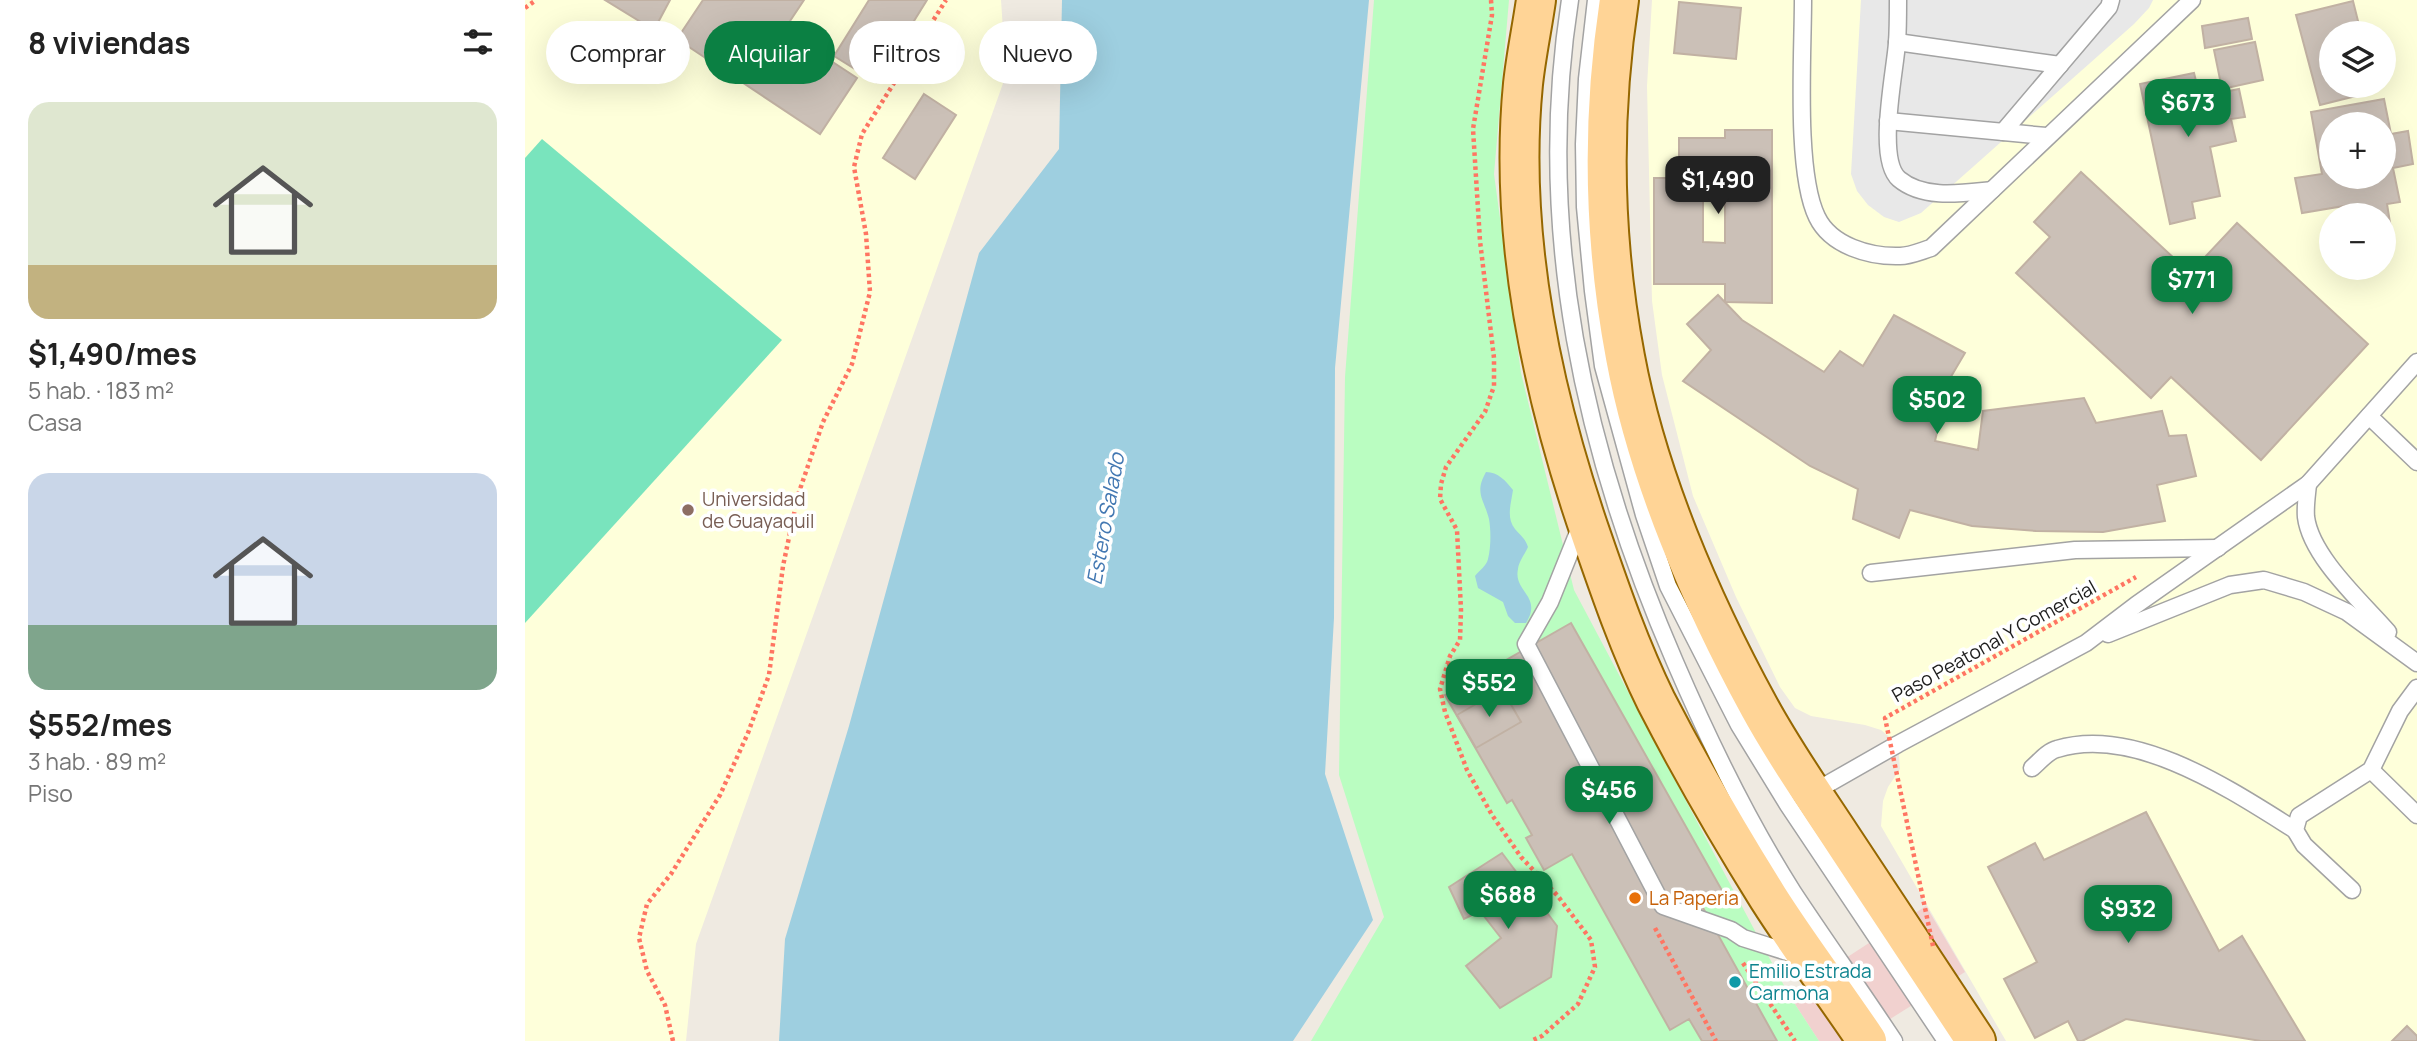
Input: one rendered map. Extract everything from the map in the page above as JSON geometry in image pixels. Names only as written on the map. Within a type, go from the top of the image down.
[{"type":"main road","points":[[1536,0],[1523,85],[1520,150],[1522,214],[1532,307],[1546,384],[1584,516],[1619,617],[1655,699],[1698,779],[1769,898],[1867,1041]]},
{"type":"main road","points":[[1619,0],[1607,111],[1607,212],[1625,358],[1664,497],[1693,573],[1760,709],[1812,793],[1976,1041]]},
{"type":"lane","points":[[1570,0],[1560,86],[1557,149],[1566,294],[1597,445],[1623,533],[1647,599],[1703,728],[1744,805],[1792,891],[1894,1041]]},
{"type":"lane","points":[[1597,0],[1587,79],[1585,207],[1603,366],[1644,515],[1668,586],[1739,724],[1788,805],[1946,1041]]},
{"type":"lane","points":[[1803,0],[1804,148],[1809,189],[1818,219],[1835,238],[1863,253],[1902,257],[1931,248],[2192,0]]},
{"type":"lane","points":[[1898,0],[1897,42],[1888,121],[1888,156],[1897,177],[1915,189],[1954,194],[1993,190]]},
{"type":"lane","points":[[2003,132],[2109,8],[2111,0]]},
{"type":"lane","points":[[1897,42],[2060,65]]},
{"type":"lane","points":[[1888,121],[2046,136]]},
{"type":"lane","points":[[2086,643],[2308,484],[2417,362]]},
{"type":"lane","points":[[2369,416],[2417,462]]},
{"type":"lane","points":[[2308,484],[2307,519],[2311,534],[2326,560],[2415,661]]},
{"type":"lane","points":[[1584,516],[1550,602],[1526,644],[1663,905],[1731,930],[1743,938],[1812,959]]},
{"type":"lane","points":[[1871,573],[2075,550],[2218,548]]},
{"type":"lane","points":[[1812,793],[2086,643],[2230,585],[2263,580],[2304,592],[2347,612],[2415,661]]},
{"type":"lane","points":[[2295,830],[2299,816],[2371,770],[2400,711],[2417,688]]},
{"type":"lane","points":[[2032,768],[2054,749],[2092,742],[2145,750],[2234,793],[2295,830],[2304,845],[2352,890]]},
{"type":"lane","points":[[2371,770],[2417,815]]},
{"type":"path","points":[[525,8],[536,0]]},
{"type":"path","points":[[673,1041],[666,1005],[647,971],[639,937],[647,904],[671,874],[720,795],[748,733],[769,675],[783,565],[798,495],[823,422],[852,364],[870,292],[866,234],[854,167],[862,134],[946,0]]},
{"type":"path","points":[[1491,0],[1492,15],[1473,129],[1480,241],[1495,386],[1485,412],[1446,467],[1441,484],[1440,499],[1457,530],[1461,610],[1460,640],[1447,664],[1440,689],[1445,712],[1467,770],[1492,816],[1521,857],[1557,895],[1591,940],[1595,967],[1578,1004],[1542,1037],[1531,1041]]},
{"type":"path","name":"Paso Peatonal Y Comercial","points":[[1933,946],[1885,718],[2136,577]]},
{"type":"path","points":[[1447,664],[1514,662]]},
{"type":"path","points":[[1716,925],[1795,1041]]},
{"type":"path","points":[[1700,1013],[1716,1041]]},
{"type":"shaded area","name":"Universidad de Guayaquil","points":[[525,0],[1001,0],[1002,21],[979,21],[979,84],[1003,84],[696,944],[686,1041],[525,1041]]},
{"type":"shaded area","points":[[1652,0],[2417,0],[2417,1041],[2006,1041],[1881,826],[1883,801],[1888,787],[1900,769],[1898,744],[1881,730],[1811,716],[1795,708],[1780,687],[1736,597],[1693,496],[1662,375],[1652,301],[1647,86]]},
{"type":"shaded area","points":[[1861,0],[2153,0],[2134,24],[1921,213],[1899,222],[1884,217],[1868,205],[1857,191],[1851,174]]},
{"type":"shaded area","points":[[1926,906],[1965,972],[1855,1041],[1819,1041],[1789,995]]},
{"type":"green space","points":[[1374,0],[1509,0],[1494,174],[1521,373],[1574,590],[1789,995],[1819,1041],[1311,1041],[1384,917],[1339,775],[1345,377]]},
{"type":"green space","points":[[542,139],[782,340],[525,623],[525,158]]},
{"type":"water","name":"Estero Salado","points":[[1062,0],[1369,0],[1335,368],[1334,618],[1325,774],[1373,920],[1293,1041],[779,1041],[785,939],[849,726],[979,253],[1059,149],[1060,84],[1097,84],[1097,21],[1062,21]]},
{"type":"water","points":[[1486,472],[1498,475],[1513,490],[1510,511],[1512,525],[1528,547],[1518,569],[1520,583],[1531,606],[1526,623],[1515,623],[1508,616],[1503,602],[1478,588],[1475,576],[1485,566],[1490,544],[1489,519],[1480,491]]},
{"type":"building","points":[[605,0],[670,0],[659,21],[639,21]]},
{"type":"building","points":[[703,0],[804,0],[790,21],[704,21],[704,57],[690,48],[689,21]]},
{"type":"building","points":[[869,0],[927,0],[914,21],[856,21]]},
{"type":"building","points":[[2353,1],[2358,21],[2319,21],[2319,98],[2348,98],[2320,105],[2296,15]]},
{"type":"building","points":[[1679,2],[1741,8],[1736,59],[1674,53]]},
{"type":"building","points":[[2248,18],[2252,39],[2205,48],[2202,26]]},
{"type":"building","points":[[849,32],[849,65],[835,54]]},
{"type":"building","points":[[2255,42],[2263,80],[2222,89],[2214,50]]},
{"type":"building","points":[[835,64],[849,73],[849,84],[853,84],[820,134],[745,84],[835,84]]},
{"type":"building","points":[[2194,73],[2200,97],[2239,89],[2245,117],[2231,119],[2236,141],[2210,147],[2220,196],[2192,202],[2195,218],[2170,224],[2140,84]]},
{"type":"building","points":[[924,94],[956,115],[915,179],[883,158]]},
{"type":"building","points":[[2384,99],[2387,112],[2319,112],[2319,157],[2311,112]]},
{"type":"building","points":[[1725,130],[1772,130],[1772,303],[1725,302],[1725,284],[1654,284],[1654,178],[1679,178],[1679,138],[1725,138]],"holes":[[[1703,178],[1725,178],[1725,243],[1703,242]]]},
{"type":"building","points":[[2408,131],[2413,164],[2396,167],[2396,133]]},
{"type":"building","points":[[2081,172],[2190,273],[2237,223],[2368,344],[2261,460],[2171,377],[2151,398],[2016,273],[2050,237],[2034,222]]},
{"type":"building","points":[[2319,174],[2319,189],[2396,189],[2396,183],[2400,202],[2319,203],[2319,210],[2302,213],[2295,178]]},
{"type":"building","points":[[1718,295],[1742,320],[1824,372],[1840,351],[1863,366],[1894,315],[1965,353],[1949,380],[1935,441],[1978,450],[1983,411],[2084,398],[2096,423],[2162,411],[2169,436],[2186,435],[2196,476],[2157,485],[2165,521],[2103,532],[2036,531],[1972,526],[1910,510],[1899,538],[1853,519],[1858,489],[1810,466],[1683,381],[1711,350],[1687,324]]},
{"type":"building","points":[[1571,623],[1724,894],[1702,906],[1777,1041],[1702,1041],[1689,1019],[1670,1030],[1572,854],[1544,870],[1526,838],[1532,835],[1512,800],[1507,803],[1445,695]]},
{"type":"building","points":[[1502,689],[1521,722],[1476,748],[1457,715]]},
{"type":"building","points":[[2146,812],[2219,951],[2242,936],[2305,1041],[2261,1041],[2126,1019],[2082,1041],[2078,1041],[2068,1021],[2035,1038],[2004,979],[2037,962],[1988,867],[2035,843],[2044,860]]},
{"type":"building","points":[[1502,853],[1557,926],[1551,977],[1500,1008],[1466,966],[1501,938],[1480,911],[1464,919],[1449,887]]},
{"type":"building","points":[[2407,1026],[2417,1036],[2417,1041],[2392,1041]]},
{"type":"place","name":"Universidad de Guayaquil","points":[[688,510]]},
{"type":"place","name":"La Paperia","points":[[1635,898]]},
{"type":"place","name":"Emilio Estrada Carmona","points":[[1735,982]]}]
